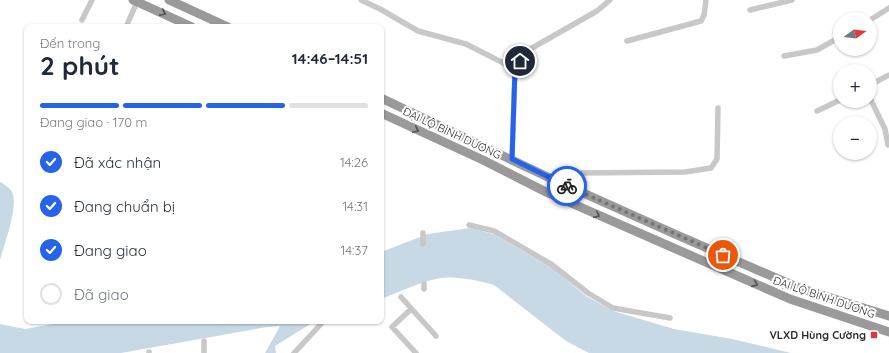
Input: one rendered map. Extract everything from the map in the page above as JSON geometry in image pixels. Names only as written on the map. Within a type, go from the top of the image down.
[{"type":"highway","points":[[169,0],[222,24]]},
{"type":"highway","points":[[135,1],[183,23],[189,9]]},
{"type":"highway","name":"ĐẠI LỘ BÌNH DƯƠNG","points":[[384,99],[552,179],[799,288],[889,316]]},
{"type":"highway","name":"ĐẠI LỘ BÌNH DƯƠNG","points":[[384,114],[483,160],[546,192],[790,300],[889,332]]},
{"type":"highway","points":[[546,192],[552,179]]},
{"type":"street","points":[[82,20],[92,0]]},
{"type":"street","points":[[361,0],[418,31],[466,44],[515,69]]},
{"type":"street","points":[[512,159],[515,69],[525,52],[596,11],[610,0]]},
{"type":"street","points":[[627,40],[701,21],[704,15],[706,0]]},
{"type":"street","points":[[750,10],[792,0]]},
{"type":"street","points":[[127,24],[135,1]]},
{"type":"street","points":[[877,16],[889,8]]},
{"type":"street","points":[[784,56],[817,50],[833,41]]},
{"type":"street","points":[[877,81],[889,75]]},
{"type":"street","points":[[817,111],[833,103]]},
{"type":"street","points":[[552,179],[578,173],[685,172],[711,168],[717,159],[718,108]]},
{"type":"street","points":[[875,108],[885,129],[888,145]]},
{"type":"street","points":[[469,224],[494,231],[551,264],[588,293],[613,308],[670,318]]},
{"type":"street","points":[[423,233],[423,244]]},
{"type":"street","points":[[401,298],[436,336]]},
{"type":"street","points":[[411,309],[392,327],[416,353]]},
{"type":"street","points":[[294,353],[321,324]]},
{"type":"street","points":[[204,341],[204,353]]},
{"type":"water","points":[[0,182],[12,192],[14,206],[0,260]]},
{"type":"water","points":[[470,228],[493,234],[551,267],[586,296],[613,311],[674,329],[732,339],[791,353],[589,353],[566,341],[494,285],[480,281],[450,278],[430,280],[384,298],[384,251],[428,234]]},
{"type":"water","points":[[0,324],[25,329],[52,324],[310,324],[275,346],[276,353],[265,353],[280,326],[121,353],[0,353]]},
{"type":"way so far","points":[[567,186],[723,255]]},
{"type":"place","name":"VLXD Hùng Cường","points":[[874,335]]},
{"type":"route","points":[[520,61],[515,69],[512,159],[567,186]]}]
